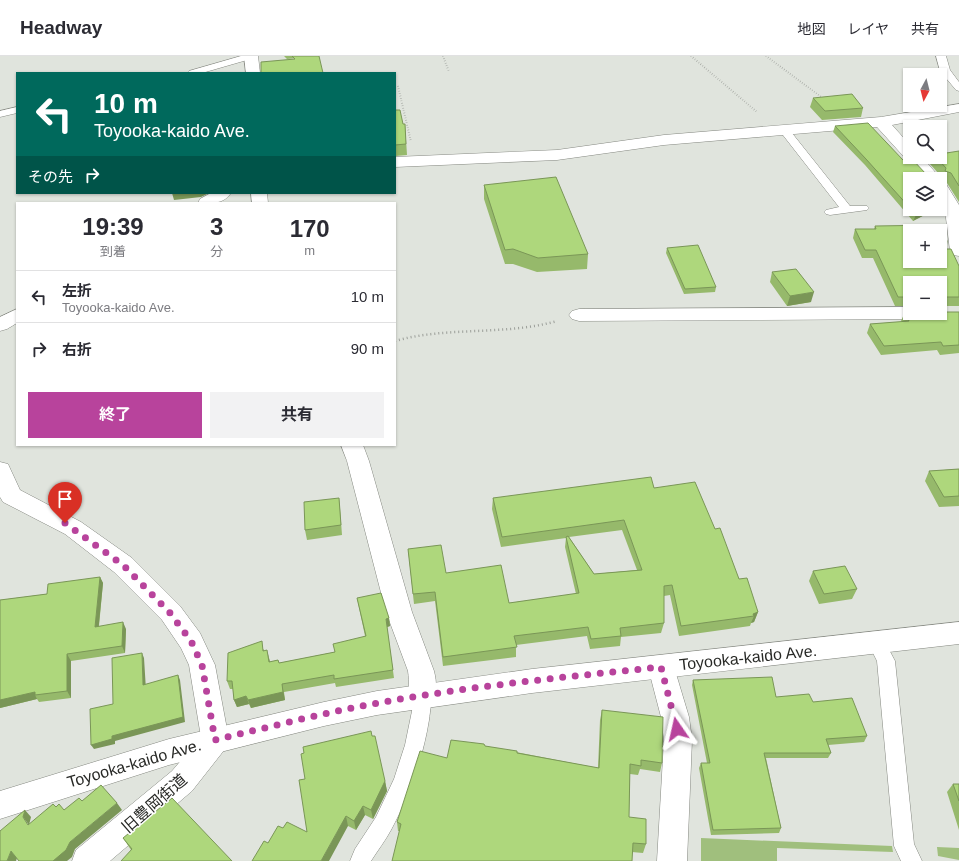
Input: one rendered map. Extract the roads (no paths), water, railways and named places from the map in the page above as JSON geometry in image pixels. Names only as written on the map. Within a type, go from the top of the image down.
[{"type":"street","points":[[251,56],[253,72]]},
{"type":"street","points":[[396,162],[557,154],[664,140],[881,122],[959,108]]},
{"type":"street","points":[[881,122],[903,146]]},
{"type":"street","points":[[919,164],[927,172]]},
{"type":"street","points":[[208,202],[221,194]]},
{"type":"street","points":[[947,198],[953,210],[959,251]]},
{"type":"street","points":[[579,315],[903,313]]},
{"type":"street","points":[[0,325],[16,316]]},
{"type":"street","points":[[352,446],[358,461],[399,612],[421,671],[423,681],[422,696]]},
{"type":"street","points":[[0,470],[10,496],[62,522],[86,537],[123,565],[170,613],[191,641],[202,665],[215,740]]},
{"type":"street","name":"Toyooka-kaido Ave.","points":[[0,805],[123,765],[215,740],[324,714],[422,696],[532,681],[959,634]]},
{"type":"street","points":[[661,667],[675,717],[678,740],[672,861]]},
{"type":"street","name":"旧豊岡街道","points":[[94,859],[182,781],[215,740]]},
{"type":"lane","points":[[195,72],[251,56]]},
{"type":"lane","points":[[942,56],[944,71],[959,88]]},
{"type":"lane","points":[[0,114],[16,110]]},
{"type":"lane","points":[[781,131],[847,210]]},
{"type":"lane","points":[[830,212],[863,208]]},
{"type":"lane","points":[[878,643],[886,661],[904,846],[912,861]]},
{"type":"lane","points":[[360,861],[382,825],[400,788],[411,755],[421,713],[422,696]]}]
